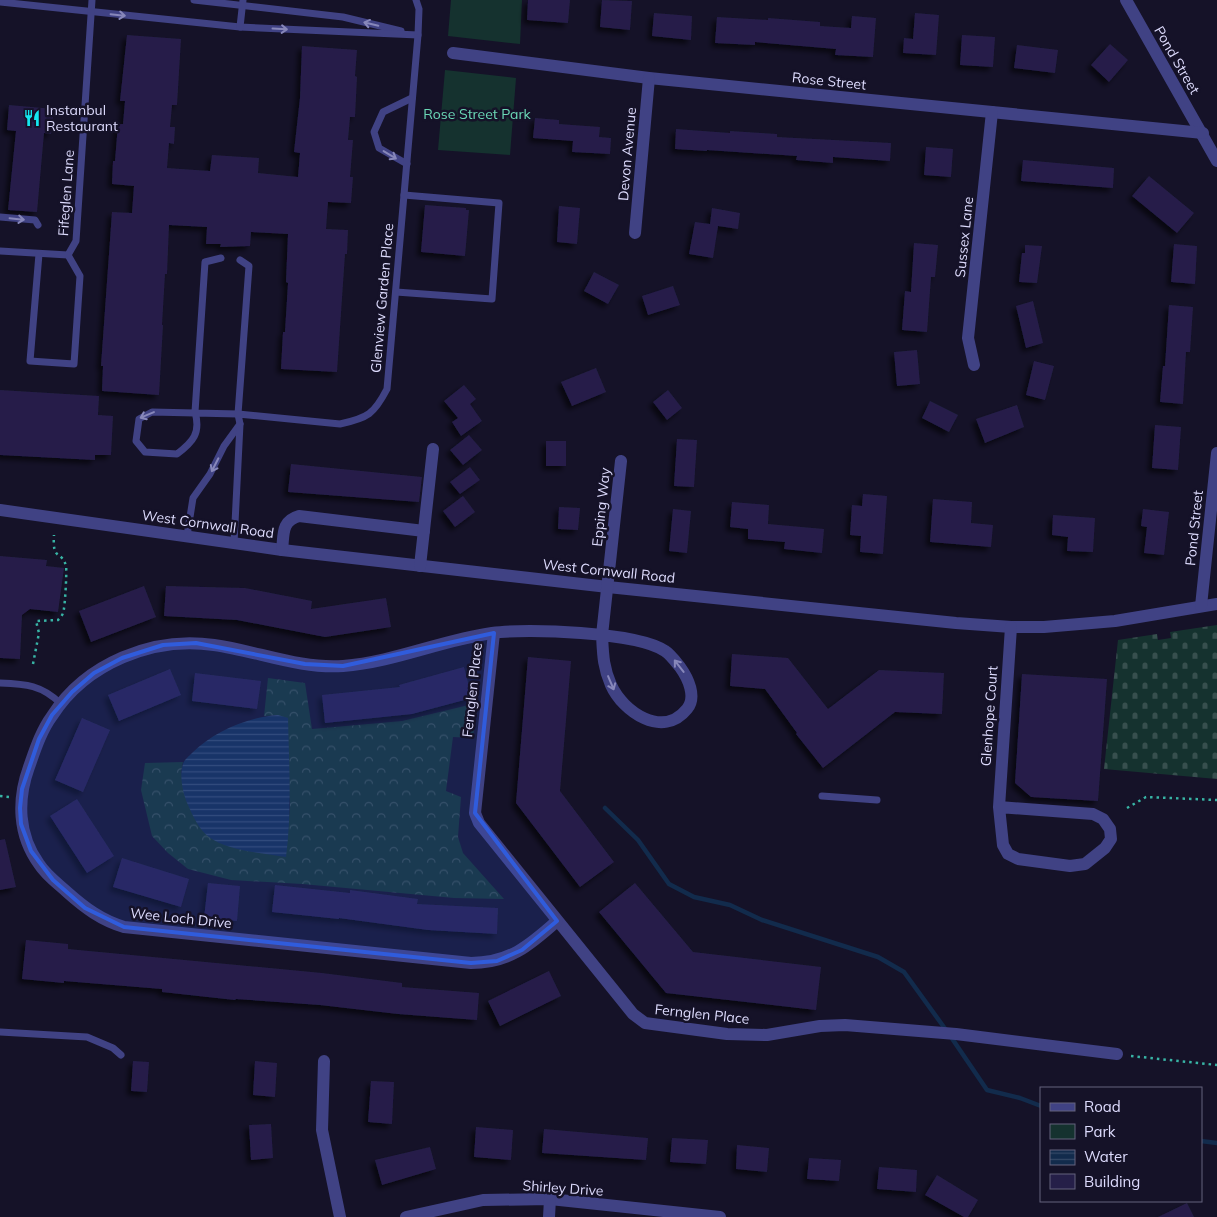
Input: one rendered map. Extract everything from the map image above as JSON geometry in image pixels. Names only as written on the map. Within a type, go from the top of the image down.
[{"type":"street","name":"Pond Street","points":[[1126,0],[1217,160]]},
{"type":"street","name":"Rose Street","points":[[453,53],[648,78],[1203,133]]},
{"type":"street","name":"Devon Avenue","points":[[635,233],[648,78]]},
{"type":"street","name":"Sussex Lane","points":[[974,365],[968,338],[992,112]]},
{"type":"street","points":[[420,566],[433,449]]},
{"type":"street","name":"Pond Street","points":[[1201,606],[1217,453]]},
{"type":"street","name":"Epping Way","points":[[602,635],[621,460]]},
{"type":"street","name":"West Cornwall Road","points":[[0,510],[282,550],[608,587],[1011,628],[1115,621],[1217,604]]},
{"type":"street","points":[[282,550],[286,523],[291,518],[299,516],[424,530]]},
{"type":"street","name":"Glenhope Court","points":[[999,807],[1093,814],[1103,818],[1110,829],[1110,839],[1105,848],[1084,864],[1070,866],[1018,859],[1008,854],[1003,845],[999,807],[1011,628]]},
{"type":"street","name":"Wee Loch Drive","points":[[557,922],[522,950],[497,961],[471,963],[124,927],[110,923],[85,908],[53,880],[39,864],[31,851],[21,824],[22,789],[39,739],[52,715],[61,704],[83,682],[108,665],[145,649],[163,645],[187,643],[215,645],[305,664],[342,666],[369,662],[494,632],[533,631],[602,635],[622,637],[647,643],[666,651],[680,667],[691,689],[691,701],[686,710],[674,719],[660,723],[647,720],[633,713],[612,688],[603,663],[602,635]]},
{"type":"street","name":"Fernglen Place","points":[[494,632],[475,813],[479,823],[557,922],[633,1014],[645,1023],[688,1030],[748,1035],[767,1035],[844,1024],[956,1034],[1117,1054]]},
{"type":"street","points":[[324,1061],[322,1130],[340,1217]]},
{"type":"street","points":[[548,1217],[550,1199]]},
{"type":"street","name":"Shirley Drive","points":[[406,1217],[483,1200],[550,1199],[720,1217]]},
{"type":"lane","name":"Fifeglen Lane","points":[[0,251],[68,255],[76,241],[92,0]]},
{"type":"lane","points":[[194,0],[243,3],[343,17],[418,35]]},
{"type":"lane","name":"Glenview Garden Place","points":[[195,412],[238,414],[340,424],[357,420],[371,413],[380,403],[387,389],[396,292],[420,8],[416,0]]},
{"type":"lane","points":[[0,2],[240,27],[418,35]]},
{"type":"lane","points":[[240,27],[243,3]]},
{"type":"lane","points":[[407,164],[379,148],[374,132],[384,112],[412,98]]},
{"type":"lane","points":[[396,292],[492,299],[499,203],[404,195]]},
{"type":"lane","points":[[0,217],[36,223]]},
{"type":"lane","points":[[38,254],[30,361],[74,364],[80,276],[68,255]]},
{"type":"lane","points":[[195,412],[152,412],[139,419],[136,441],[145,452],[177,454],[192,443],[198,423],[195,412],[205,262],[221,258]]},
{"type":"lane","points":[[234,543],[240,424],[238,414],[248,266],[240,260]]},
{"type":"lane","points":[[187,536],[193,498],[210,474],[224,446],[240,424]]},
{"type":"lane","points":[[0,683],[32,686],[47,691],[61,704]]},
{"type":"lane","points":[[822,796],[877,800]]},
{"type":"lane","points":[[0,1032],[87,1037],[113,1048],[121,1055]]},
{"type":"path","points":[[33,664],[39,633],[36,621],[58,620],[63,612],[67,567],[64,560],[55,553],[53,547],[54,535]]},
{"type":"path","points":[[1127,808],[1146,797],[1217,800]]},
{"type":"path","points":[[1117,1054],[1217,1065]]},
{"type":"highlighted area","points":[[494,633],[475,813],[557,921],[522,950],[497,961],[471,963],[124,927],[85,908],[53,880],[31,851],[21,824],[20,808],[22,789],[39,739],[52,715],[72,692],[94,673],[122,658],[163,645],[196,643],[305,664],[343,666]]},
{"type":"green space","points":[[451,0],[522,0],[520,44],[448,36]]},
{"type":"green space","name":"Rose Street Park","points":[[445,70],[516,78],[510,155],[438,150]]},
{"type":"green space","points":[[1217,625],[1217,779],[1104,769],[1118,640],[1157,634],[1158,640],[1171,638],[1170,632]]},
{"type":"green space","points":[[268,678],[305,683],[312,729],[402,721],[477,703],[473,738],[453,737],[446,791],[461,797],[458,837],[463,853],[504,899],[454,898],[302,884],[231,880],[188,869],[168,853],[152,836],[141,790],[145,763],[183,762],[181,773],[289,818],[290,803],[278,715],[264,716]]},
{"type":"water","points":[[278,715],[288,718],[290,805],[286,857],[236,848],[217,842],[209,837],[199,827],[192,814],[182,785],[184,761],[210,738],[243,722]]},
{"type":"building","points":[[528,0],[570,0],[568,23],[527,20]]},
{"type":"building","points":[[602,0],[632,1],[630,30],[600,27]]},
{"type":"building","points":[[654,13],[692,16],[691,40],[652,36]]},
{"type":"building","points":[[915,13],[939,15],[936,55],[903,53],[904,38],[913,39]]},
{"type":"building","points":[[852,16],[876,18],[873,57],[835,55],[836,49],[755,42],[755,45],[715,43],[717,17],[820,22],[820,26],[851,28]]},
{"type":"building","points":[[127,35],[181,39],[177,105],[172,105],[170,127],[175,127],[174,144],[169,143],[167,168],[210,171],[212,155],[259,158],[258,173],[298,177],[300,153],[294,152],[300,98],[302,46],[357,50],[355,117],[350,117],[348,140],[353,140],[350,177],[353,177],[351,203],[328,202],[326,229],[348,230],[337,372],[281,369],[288,283],[286,282],[288,234],[251,232],[250,246],[220,247],[221,244],[206,244],[207,227],[169,225],[159,395],[102,391],[103,366],[101,366],[112,212],[132,213],[134,186],[112,184],[118,124],[123,124],[125,101],[120,101]]},
{"type":"building","points":[[962,35],[995,37],[993,67],[960,65]]},
{"type":"building","points":[[1110,44],[1128,60],[1109,82],[1091,65]]},
{"type":"building","points":[[1017,45],[1058,50],[1055,73],[1014,68]]},
{"type":"building","points":[[9,105],[54,109],[51,134],[44,133],[37,212],[8,210],[16,131],[7,130]]},
{"type":"building","points":[[535,118],[559,120],[559,124],[600,127],[599,137],[611,138],[610,154],[572,152],[573,141],[533,138]]},
{"type":"building","points":[[676,129],[777,134],[777,137],[891,143],[890,161],[833,157],[833,163],[796,160],[797,156],[675,149]]},
{"type":"building","points":[[926,147],[953,149],[951,177],[924,175]]},
{"type":"building","points":[[1023,160],[1114,168],[1113,188],[1021,181]]},
{"type":"building","points":[[1149,176],[1194,213],[1177,233],[1132,196]]},
{"type":"building","points":[[425,205],[466,208],[466,210],[469,210],[465,256],[421,252]]},
{"type":"building","points":[[559,206],[580,208],[577,244],[557,242]]},
{"type":"building","points":[[712,208],[740,213],[738,229],[718,226],[713,258],[689,254],[695,222],[710,224]]},
{"type":"building","points":[[914,243],[938,245],[935,277],[931,277],[927,332],[902,330],[905,291],[911,292]]},
{"type":"building","points":[[1174,244],[1197,246],[1195,284],[1171,282]]},
{"type":"building","points":[[1025,245],[1042,246],[1037,283],[1019,282],[1022,253],[1025,253]]},
{"type":"building","points":[[594,272],[619,285],[608,304],[584,291]]},
{"type":"building","points":[[673,286],[680,305],[648,315],[642,296]]},
{"type":"building","points":[[1033,301],[1043,343],[1026,348],[1016,306]]},
{"type":"building","points":[[1169,305],[1193,307],[1190,352],[1186,352],[1183,404],[1160,402],[1163,366],[1165,366]]},
{"type":"building","points":[[917,350],[920,384],[897,386],[894,352]]},
{"type":"building","points":[[1034,361],[1054,366],[1045,400],[1026,395]]},
{"type":"building","points":[[596,368],[606,392],[572,406],[561,382]]},
{"type":"building","points":[[464,385],[476,399],[470,404],[482,421],[461,436],[452,422],[458,418],[444,401]]},
{"type":"building","points":[[0,390],[99,396],[98,415],[113,416],[111,455],[95,455],[95,460],[0,455]]},
{"type":"building","points":[[668,390],[682,408],[667,420],[653,402]]},
{"type":"building","points":[[930,401],[958,415],[949,432],[922,418]]},
{"type":"building","points":[[1017,405],[1024,427],[985,443],[976,419]]},
{"type":"building","points":[[1155,425],[1181,427],[1178,470],[1152,468]]},
{"type":"building","points":[[469,435],[482,450],[463,465],[450,450]]},
{"type":"building","points":[[677,439],[697,440],[694,487],[674,486]]},
{"type":"building","points":[[546,441],[566,441],[566,466],[546,466]]},
{"type":"building","points":[[291,464],[422,477],[419,502],[288,492]]},
{"type":"building","points":[[470,467],[480,480],[460,494],[450,482]]},
{"type":"building","points":[[863,494],[887,496],[883,554],[860,552],[861,536],[850,535],[852,505],[862,506]]},
{"type":"building","points":[[463,496],[475,512],[455,527],[443,511]]},
{"type":"building","points":[[933,499],[972,502],[971,523],[993,525],[991,547],[930,542]]},
{"type":"building","points":[[732,502],[769,505],[768,524],[824,529],[822,553],[784,549],[785,542],[748,539],[748,529],[730,527]]},
{"type":"building","points":[[559,507],[580,508],[578,530],[558,529]]},
{"type":"building","points":[[673,509],[691,511],[687,553],[669,551]]},
{"type":"building","points":[[1143,509],[1169,512],[1164,555],[1144,553],[1147,527],[1141,526]]},
{"type":"building","points":[[1053,515],[1095,518],[1093,552],[1067,551],[1068,537],[1052,535]]},
{"type":"building","points":[[0,556],[47,560],[46,566],[64,568],[58,612],[30,609],[22,615],[20,659],[0,658]]},
{"type":"building","points":[[144,586],[156,617],[91,642],[79,611]]},
{"type":"building","points":[[166,586],[245,588],[312,601],[311,609],[386,598],[391,627],[325,637],[237,620],[164,616]]},
{"type":"building","points":[[732,654],[788,658],[828,709],[879,670],[944,673],[942,714],[895,712],[823,768],[796,734],[765,689],[730,686]]},
{"type":"building","points":[[528,657],[571,661],[560,791],[614,862],[580,887],[516,803]]},
{"type":"building","points":[[464,667],[472,698],[412,714],[325,723],[322,695],[400,687],[399,685]]},
{"type":"building","points":[[170,669],[181,695],[119,721],[108,695]]},
{"type":"building","points":[[195,673],[261,681],[257,709],[192,701]]},
{"type":"building","points":[[1022,674],[1107,679],[1098,801],[1031,797],[1015,783]]},
{"type":"building","points":[[82,718],[110,730],[83,792],[55,780]]},
{"type":"building","points":[[77,799],[114,856],[87,873],[50,816]]},
{"type":"building","points":[[5,839],[16,887],[0,890],[0,840]]},
{"type":"building","points":[[122,858],[189,879],[181,907],[113,887]]},
{"type":"building","points":[[208,883],[240,886],[237,921],[204,918]]},
{"type":"building","points":[[635,883],[693,952],[821,967],[816,1010],[666,993],[599,912]]},
{"type":"building","points":[[275,885],[350,893],[350,890],[418,899],[417,904],[498,908],[497,934],[428,930],[339,918],[272,912]]},
{"type":"building","points":[[26,940],[68,944],[68,949],[322,973],[402,983],[402,987],[479,993],[477,1020],[398,1014],[320,1005],[235,1000],[162,992],[162,989],[22,979]]},
{"type":"building","points":[[549,971],[561,996],[500,1026],[488,1001]]},
{"type":"building","points":[[133,1061],[149,1062],[147,1092],[131,1091]]},
{"type":"building","points":[[255,1061],[277,1063],[275,1097],[253,1095]]},
{"type":"building","points":[[371,1081],[394,1082],[392,1124],[368,1122]]},
{"type":"building","points":[[271,1124],[273,1158],[251,1160],[249,1125]]},
{"type":"building","points":[[476,1127],[513,1130],[511,1160],[474,1157]]},
{"type":"building","points":[[544,1129],[648,1138],[646,1160],[542,1153]]},
{"type":"building","points":[[672,1138],[708,1140],[706,1164],[670,1162]]},
{"type":"building","points":[[737,1145],[769,1148],[767,1172],[736,1169]]},
{"type":"building","points":[[430,1147],[436,1169],[382,1185],[375,1160]]},
{"type":"building","points":[[809,1158],[841,1160],[839,1181],[807,1179]]},
{"type":"building","points":[[879,1167],[917,1170],[916,1192],[877,1189]]},
{"type":"building","points":[[937,1175],[978,1200],[968,1217],[964,1217],[925,1195]]},
{"type":"building","points":[[1187,1203],[1194,1217],[1158,1217]]},
{"type":"waterway","points":[[605,808],[638,840],[669,884],[694,897],[730,905],[762,920],[878,957],[904,972],[946,1030]]},
{"type":"waterway","points":[[951,1037],[987,1090],[1020,1098],[1040,1106]]},
{"type":"waterway","points":[[1202,1141],[1217,1143]]},
{"type":"place","name":"Instanbul Restaurant","points":[[32,118]]}]
